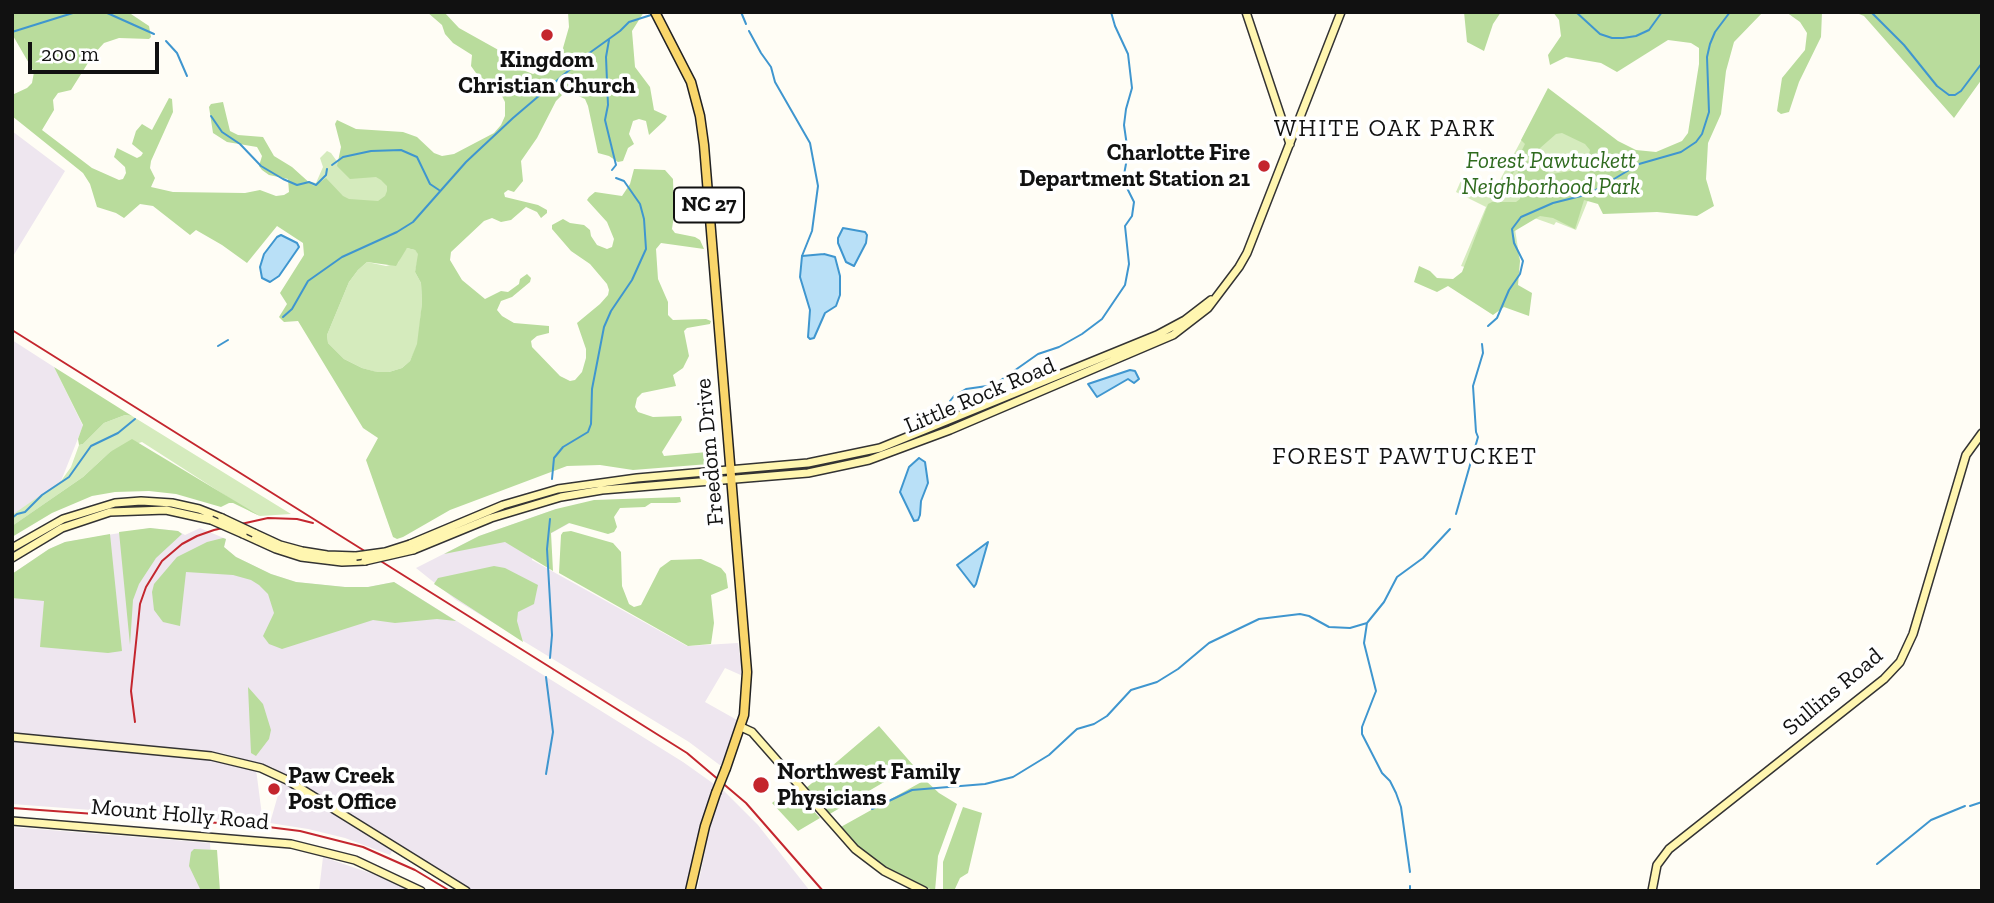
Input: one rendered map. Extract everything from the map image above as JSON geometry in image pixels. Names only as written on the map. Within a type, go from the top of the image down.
[{"type":"main road","name":"Freedom Drive","points":[[654,12],[688,74],[700,116],[747,672],[746,705],[741,727],[705,826],[691,891]]},
{"type":"main road","points":[[1246,12],[1290,145]]},
{"type":"main road","name":"Little Rock Road","points":[[412,547],[491,518],[561,497],[602,490],[819,471],[900,450],[1163,340],[1200,316],[1240,268],[1341,12]]},
{"type":"main road","name":"Little Rock Road","points":[[412,547],[495,508],[558,489],[637,478],[829,461],[909,438],[1157,335],[1185,320],[1220,293]]},
{"type":"main road","name":"Sullins Road","points":[[1652,891],[1657,865],[1669,849],[1884,680],[1900,662],[1913,634],[1966,455],[1982,433]]},
{"type":"main road","points":[[12,548],[63,519],[115,503],[141,501],[172,503],[199,509],[280,545],[302,551],[356,556],[412,547]]},
{"type":"main road","points":[[12,558],[62,528],[110,512],[166,510],[211,520],[276,549],[301,557],[342,562],[365,561],[384,558],[412,547]]},
{"type":"main road","points":[[741,727],[752,732],[855,849],[884,871],[924,891]]},
{"type":"main road","points":[[12,737],[211,756],[261,768],[287,780],[466,891]]},
{"type":"main road","name":"Mount Holly Road","points":[[12,821],[291,844],[355,860],[421,891]]},
{"type":"shaded area","points":[[12,131],[65,171],[12,258]]},
{"type":"shaded area","points":[[12,340],[54,367],[83,426],[58,494],[12,526]]},
{"type":"shaded area","points":[[556,509],[595,509],[532,544],[532,560],[687,646],[738,643],[743,676],[725,668],[705,702],[737,720],[721,766],[689,742],[456,600],[416,568],[479,536]]},
{"type":"shaded area","points":[[150,528],[178,531],[185,535],[200,528],[226,539],[224,547],[236,557],[271,574],[296,582],[368,587],[394,582],[683,762],[714,784],[685,891],[471,891],[272,767],[222,753],[12,733],[12,574],[49,549],[65,542]]},
{"type":"shaded area","points":[[12,742],[241,764],[256,769],[263,823],[12,804]]},
{"type":"shaded area","points":[[282,781],[393,849],[390,855],[345,838],[270,823]]},
{"type":"shaded area","points":[[723,790],[758,825],[810,891],[697,891],[710,825]]},
{"type":"shaded area","points":[[12,827],[210,843],[213,891],[12,891]]},
{"type":"shaded area","points":[[323,857],[373,874],[410,891],[319,891]]},
{"type":"green space","points":[[12,12],[128,12],[149,26],[149,39],[119,38],[104,43],[93,55],[71,90],[58,93],[53,100],[54,110],[42,130],[92,168],[119,180],[123,179],[125,167],[114,157],[117,148],[137,158],[141,156],[143,153],[132,144],[136,131],[142,124],[152,130],[169,98],[172,99],[173,112],[151,161],[150,168],[155,178],[151,187],[173,192],[245,193],[260,190],[276,196],[289,192],[288,179],[269,175],[259,166],[262,156],[257,147],[227,142],[213,133],[209,107],[211,104],[223,102],[230,131],[238,135],[263,137],[274,156],[292,167],[312,185],[315,186],[326,178],[349,199],[378,201],[387,191],[387,186],[381,180],[376,177],[350,179],[337,166],[341,147],[335,124],[337,120],[356,129],[403,132],[417,137],[434,153],[442,156],[454,154],[494,133],[505,116],[505,102],[501,94],[476,73],[471,66],[472,55],[453,43],[445,34],[442,25],[427,12],[444,12],[459,28],[502,52],[520,69],[533,74],[551,66],[561,55],[569,27],[568,12],[644,12],[632,31],[635,67],[650,87],[654,110],[667,116],[665,120],[649,135],[646,121],[633,121],[629,134],[634,144],[628,148],[623,161],[618,162],[598,153],[585,99],[572,93],[563,94],[556,101],[537,138],[521,161],[523,181],[514,192],[508,190],[504,193],[505,197],[538,205],[547,210],[547,213],[541,218],[537,212],[526,207],[511,220],[501,222],[492,218],[484,221],[451,252],[450,260],[462,280],[485,299],[501,291],[508,292],[527,274],[531,278],[530,282],[512,297],[501,301],[497,310],[514,323],[549,326],[549,333],[537,336],[531,341],[532,347],[560,376],[570,381],[575,380],[582,372],[586,358],[586,349],[577,323],[600,304],[609,290],[590,264],[571,251],[552,229],[552,225],[563,219],[584,225],[590,230],[597,245],[607,249],[612,247],[614,239],[607,222],[587,200],[589,197],[595,192],[622,196],[630,184],[634,169],[665,170],[673,179],[672,229],[675,233],[700,240],[704,249],[661,243],[656,249],[658,279],[668,302],[668,315],[673,320],[711,321],[710,324],[687,328],[684,331],[689,356],[683,368],[673,375],[676,386],[642,393],[637,398],[635,407],[638,412],[653,417],[681,416],[682,420],[662,452],[664,456],[718,451],[718,459],[709,464],[633,470],[600,465],[567,466],[450,510],[403,537],[393,537],[366,460],[378,438],[363,428],[298,321],[284,322],[279,317],[287,304],[280,293],[304,255],[303,243],[277,226],[247,263],[196,230],[190,235],[153,206],[140,204],[124,218],[97,207],[90,184],[83,173],[12,116],[12,95],[32,83],[34,72],[12,34]],"holes":[[[407,248],[418,254],[415,272],[421,283],[422,303],[417,344],[410,361],[402,368],[377,372],[344,359],[328,343],[327,335],[349,282],[367,262],[396,266]]]},
{"type":"green space","points":[[1464,12],[1501,12],[1493,24],[1484,51],[1467,42]]},
{"type":"green space","points":[[1553,12],[1763,12],[1734,42],[1726,71],[1721,114],[1708,143],[1706,179],[1714,206],[1697,216],[1657,212],[1603,214],[1598,204],[1584,200],[1575,229],[1553,218],[1540,216],[1513,232],[1520,261],[1518,285],[1532,293],[1529,316],[1504,307],[1493,315],[1448,286],[1437,292],[1414,282],[1419,266],[1437,278],[1453,279],[1462,272],[1488,204],[1516,202],[1520,199],[1521,190],[1518,183],[1513,181],[1523,163],[1537,157],[1542,170],[1552,174],[1570,171],[1588,158],[1590,150],[1585,144],[1562,133],[1556,134],[1531,156],[1521,160],[1503,190],[1494,193],[1502,179],[1507,180],[1525,144],[1521,140],[1548,88],[1618,141],[1636,150],[1656,152],[1682,141],[1688,133],[1699,48],[1691,43],[1668,40],[1617,72],[1601,63],[1566,57],[1550,65],[1548,55],[1561,36],[1559,20]]},
{"type":"green space","points":[[1786,12],[1822,12],[1821,37],[1799,82],[1789,112],[1781,114],[1777,111],[1782,78],[1805,50],[1807,33],[1800,22]]},
{"type":"green space","points":[[1854,12],[1982,12],[1982,79],[1954,118],[1864,16]]},
{"type":"green space","name":"Forest Pawtuckett Neighborhood Park","points":[[1546,94],[1672,178],[1593,188],[1576,230],[1512,210],[1520,261],[1512,281],[1461,266],[1486,207],[1456,192],[1462,178],[1493,193]]},
{"type":"green space","points":[[327,151],[346,174],[380,174],[391,186],[387,203],[318,199],[304,181],[316,183],[323,167],[320,158]]},
{"type":"green space","points":[[407,248],[419,254],[415,272],[421,283],[422,303],[418,344],[410,361],[402,368],[376,372],[362,368],[344,359],[328,343],[327,335],[349,282],[358,270],[367,262],[386,266],[398,263]]},
{"type":"green space","points":[[54,367],[132,416],[125,415],[104,423],[79,445],[78,439],[83,425]]},
{"type":"green space","points":[[125,415],[132,416],[291,514],[260,516],[251,512],[142,442],[110,452],[83,477],[12,526],[12,515],[61,481],[71,467],[79,445],[104,423]]},
{"type":"green space","points":[[132,439],[260,516],[233,503],[221,507],[176,494],[149,491],[115,492],[92,496],[52,513],[12,537],[12,526],[83,477],[110,452]]},
{"type":"green space","points":[[680,497],[681,502],[676,503],[651,503],[645,507],[620,508],[614,517],[617,527],[614,532],[608,534],[569,523],[551,533],[553,571],[505,542],[444,554],[479,536],[556,509],[594,500]]},
{"type":"green space","points":[[150,528],[178,531],[182,534],[156,558],[139,584],[133,600],[130,645],[119,532]]},
{"type":"green space","points":[[571,531],[613,543],[621,552],[622,586],[629,604],[634,607],[641,605],[660,568],[671,560],[701,559],[721,568],[726,574],[728,588],[711,595],[714,623],[711,644],[688,646],[559,573],[561,535]]},
{"type":"green space","points":[[110,534],[122,651],[108,653],[40,647],[44,601],[12,598],[12,574],[49,549],[65,542]]},
{"type":"green space","points":[[226,539],[224,547],[236,557],[271,574],[296,582],[345,587],[368,587],[394,582],[456,621],[437,619],[395,623],[373,620],[282,649],[269,644],[263,636],[274,613],[268,594],[259,585],[233,575],[186,572],[180,626],[163,622],[154,610],[154,584],[177,557],[207,542]]},
{"type":"green space","points":[[494,566],[505,568],[538,585],[534,604],[518,612],[517,621],[523,642],[434,584],[438,578]]},
{"type":"green space","points":[[248,687],[263,704],[271,730],[269,739],[256,756],[251,753]]},
{"type":"green space","points":[[879,726],[913,765],[828,815],[805,789]]},
{"type":"green space","points":[[925,780],[957,804],[938,856],[935,891],[892,873],[859,849],[839,828]]},
{"type":"green space","points":[[792,787],[820,818],[798,831],[772,803]]},
{"type":"green space","points":[[963,807],[982,813],[968,873],[960,878],[954,891],[943,891],[943,862]]},
{"type":"green space","points":[[194,849],[217,850],[220,891],[201,891],[189,866]]},
{"type":"water","points":[[843,228],[865,232],[867,235],[866,243],[854,266],[846,262],[838,243]]},
{"type":"water","points":[[281,235],[297,243],[299,247],[279,276],[270,282],[262,278],[260,267],[264,254]]},
{"type":"water","points":[[824,254],[835,257],[840,276],[840,295],[836,306],[825,313],[814,338],[810,339],[810,310],[800,277],[802,256]]},
{"type":"water","points":[[1130,370],[1135,371],[1139,379],[1134,383],[1128,379],[1097,397],[1088,384]]},
{"type":"water","points":[[919,458],[925,462],[928,483],[921,501],[920,515],[918,520],[914,521],[900,492],[909,467]]},
{"type":"water","points":[[988,542],[976,584],[974,587],[957,565]]},
{"type":"waterway","points":[[12,32],[76,12]]},
{"type":"waterway","points":[[105,12],[154,34]]},
{"type":"waterway","points":[[741,12],[746,24]]},
{"type":"waterway","points":[[950,401],[966,389],[994,385],[1038,354],[1059,347],[1082,334],[1102,319],[1125,285],[1129,264],[1125,226],[1132,216],[1134,202],[1123,180],[1128,153],[1124,125],[1132,88],[1128,54],[1111,12]]},
{"type":"waterway","points":[[1576,12],[1600,34],[1612,38],[1636,36],[1649,30],[1662,12]]},
{"type":"waterway","points":[[1488,326],[1497,318],[1509,290],[1520,274],[1523,261],[1514,243],[1512,229],[1521,217],[1553,203],[1589,194],[1639,164],[1681,152],[1696,142],[1702,134],[1709,112],[1707,57],[1710,44],[1715,32],[1730,12]]},
{"type":"waterway","points":[[1871,12],[1904,45],[1937,86],[1949,95],[1961,91],[1982,63]]},
{"type":"waterway","points":[[283,317],[292,309],[308,281],[342,257],[413,222],[466,162],[513,118],[629,22],[651,15]]},
{"type":"waterway","points":[[749,31],[771,67],[775,82],[810,143],[818,186],[812,231],[802,256]]},
{"type":"waterway","points":[[609,40],[606,57],[608,105],[605,120],[616,165],[612,170]]},
{"type":"waterway","points":[[166,41],[177,53],[187,76]]},
{"type":"waterway","points":[[211,116],[222,132],[240,144],[261,166],[283,179],[297,185],[309,182],[316,185],[326,175],[327,169]]},
{"type":"waterway","points":[[332,165],[343,157],[371,151],[401,150],[417,157],[430,184],[439,190]]},
{"type":"waterway","points":[[552,479],[554,458],[563,447],[588,432],[591,424],[592,389],[604,327],[611,311],[632,280],[646,249],[640,204],[624,181],[616,178]]},
{"type":"waterway","points":[[218,346],[228,340]]},
{"type":"waterway","points":[[1456,514],[1478,437],[1473,386],[1483,353],[1482,344]]},
{"type":"waterway","points":[[12,518],[25,512],[42,495],[69,477],[91,446],[118,433],[135,419]]},
{"type":"waterway","points":[[550,519],[547,549],[552,635],[550,658]]},
{"type":"waterway","points":[[1410,872],[1401,807],[1390,781],[1382,773],[1362,734],[1362,727],[1376,691],[1364,643],[1367,623],[1384,602],[1397,577],[1423,558],[1450,529]]},
{"type":"waterway","points":[[872,809],[912,790],[985,784],[1013,777],[1049,755],[1077,729],[1094,724],[1107,716],[1131,690],[1157,682],[1178,669],[1209,643],[1259,619],[1300,614],[1329,627],[1350,628],[1367,623]]},
{"type":"waterway","points":[[546,677],[553,732],[546,774]]},
{"type":"waterway","points":[[1970,806],[1982,802]]},
{"type":"waterway","points":[[1877,864],[1931,820],[1965,806]]},
{"type":"waterway","points":[[1410,886],[1410,891]]},
{"type":"railway","points":[[12,330],[687,753],[746,803],[823,891]]},
{"type":"railway","points":[[135,722],[131,691],[140,604],[146,587],[162,561],[182,544],[214,530],[268,518],[297,519],[313,523]]},
{"type":"railway","points":[[12,808],[300,831],[363,847],[415,870],[450,891]]},
{"type":"place","name":"Kingdom Christian Church","points":[[547,35]]},
{"type":"place","name":"Charlotte Fire Department Station 21","points":[[1264,166]]},
{"type":"place","name":"Northwest Family Physicians","points":[[761,785]]},
{"type":"place","name":"Paw Creek Post Office","points":[[274,789]]},
{"type":"district","name":"WHITE OAK PARK","points":[[1385,129]]},
{"type":"district","name":"FOREST PAWTUCKET","points":[[1405,457]]}]
